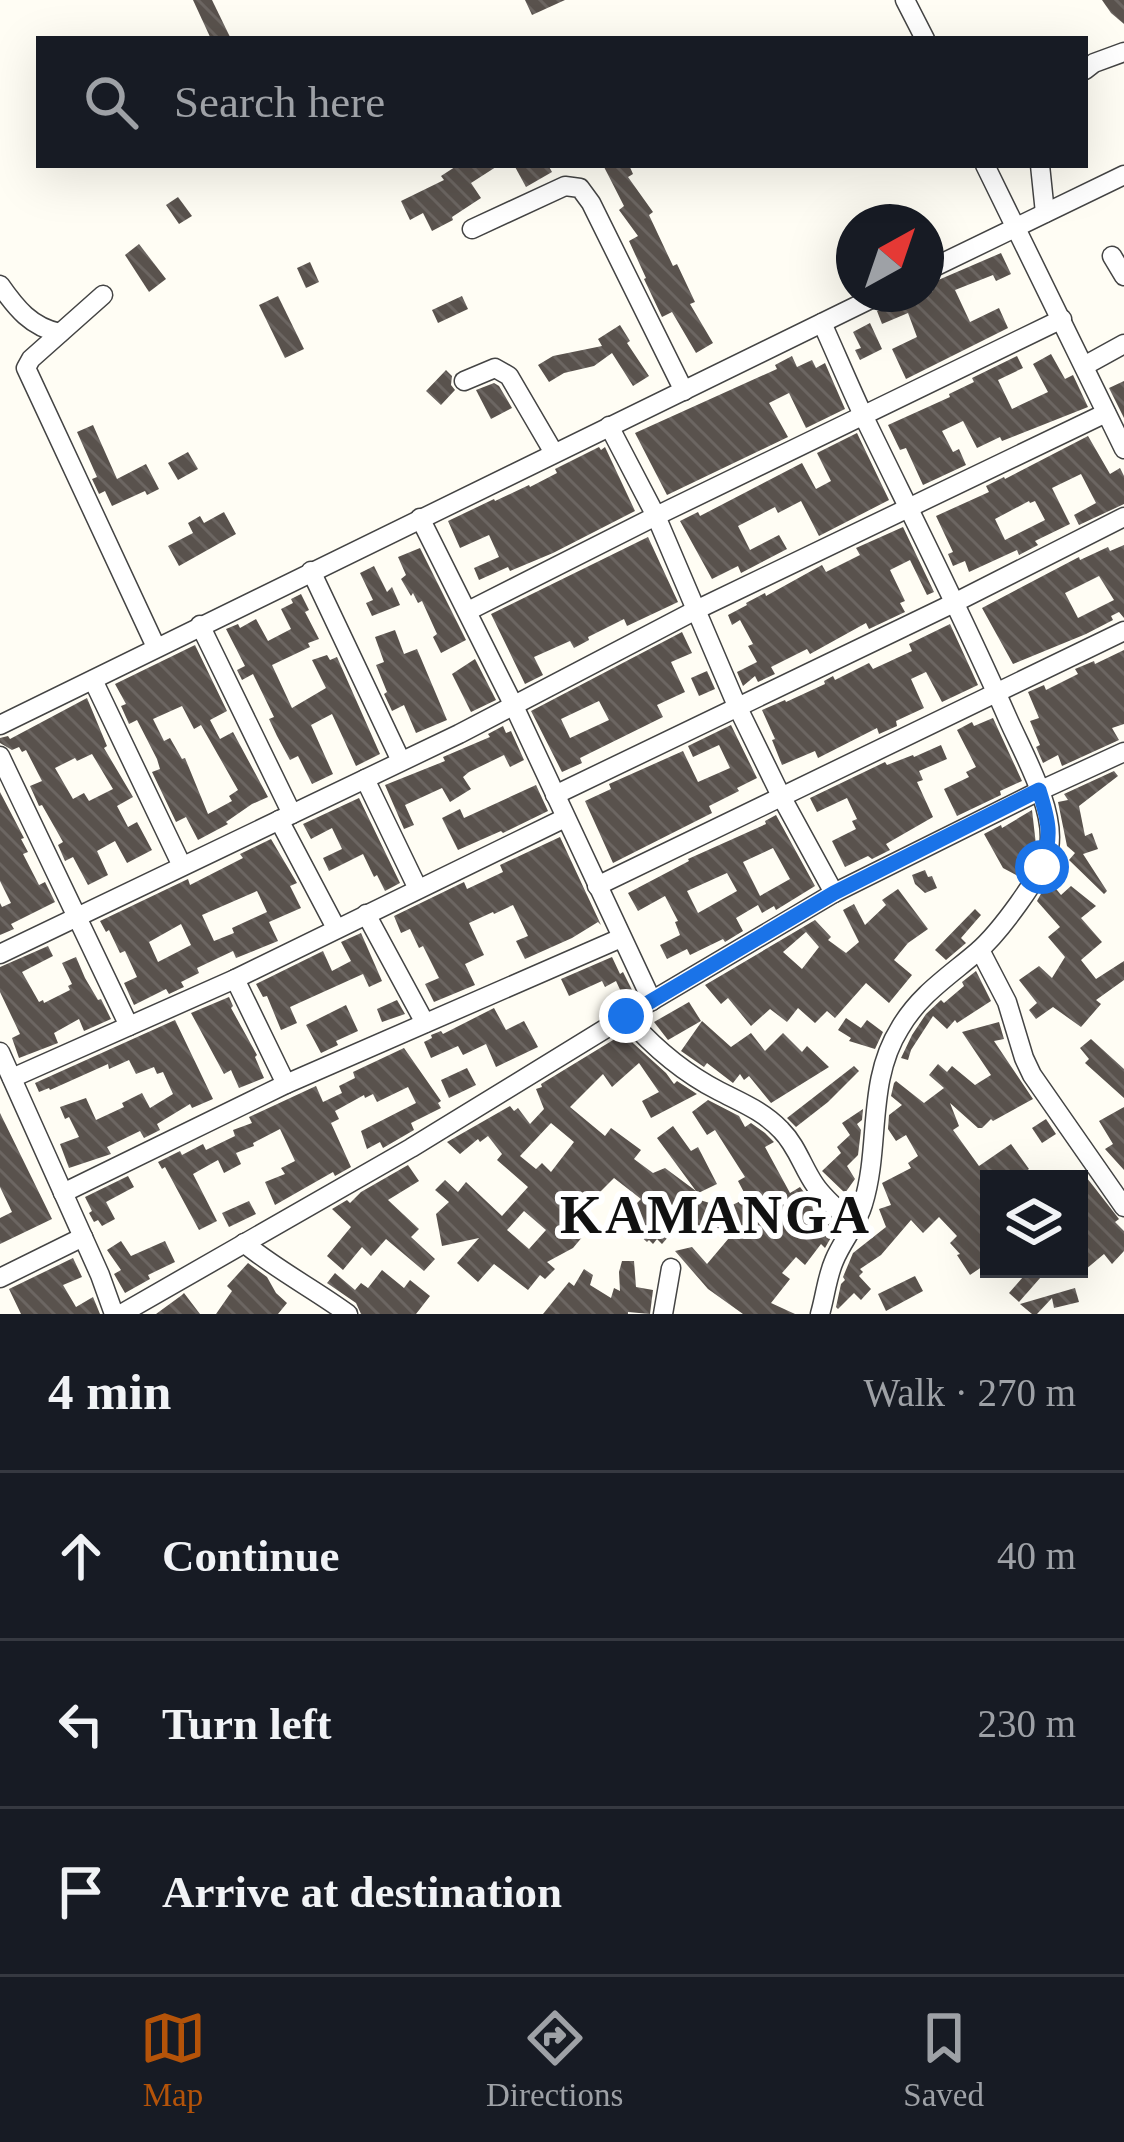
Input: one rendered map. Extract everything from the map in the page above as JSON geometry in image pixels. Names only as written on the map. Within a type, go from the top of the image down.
[{"type":"street","points":[[905,0],[923,36]]},
{"type":"street","points":[[1088,67],[1124,52]]},
{"type":"street","points":[[986,168],[1124,448]]},
{"type":"street","points":[[1040,168],[1045,213]]},
{"type":"street","points":[[944,262],[1124,175]]},
{"type":"street","points":[[472,230],[565,187],[580,188],[683,391]]},
{"type":"street","points":[[1112,256],[1124,276]]},
{"type":"street","points":[[0,285],[27,318],[60,333]]},
{"type":"street","points":[[103,295],[26,368],[156,647]]},
{"type":"street","points":[[0,725],[844,312]]},
{"type":"street","points":[[468,611],[1062,319]]},
{"type":"street","points":[[820,1314],[833,1262],[855,1225],[868,1181],[882,1064],[899,1029],[920,999],[980,950],[1042,867],[1049,845],[1049,824],[1039,790],[956,602],[822,323]]},
{"type":"street","points":[[1084,366],[1124,344]]},
{"type":"street","points":[[464,381],[495,368],[502,370],[554,454]]},
{"type":"street","points":[[0,953],[365,779],[696,610],[1106,413]]},
{"type":"street","points":[[610,426],[656,516],[736,706],[834,893]]},
{"type":"street","points":[[555,795],[1124,517]]},
{"type":"street","points":[[420,518],[652,1001]]},
{"type":"street","points":[[311,571],[401,761]]},
{"type":"street","points":[[200,626],[336,928]]},
{"type":"street","points":[[598,886],[1124,631]]},
{"type":"street","points":[[93,680],[182,866]]},
{"type":"street","points":[[0,1052],[117,1314],[411,1148],[834,893],[1124,752]]},
{"type":"street","points":[[0,756],[129,1026]]},
{"type":"street","points":[[365,779],[418,889]]},
{"type":"street","points":[[12,1078],[235,979],[565,818]]},
{"type":"street","points":[[366,914],[425,1023]]},
{"type":"street","points":[[63,1193],[286,1084],[621,938]]},
{"type":"street","points":[[980,950],[1007,1002],[1032,1076],[1124,1207]]},
{"type":"street","points":[[235,979],[286,1084]]},
{"type":"street","points":[[626,1016],[670,1061],[755,1108],[783,1131],[815,1185],[855,1225]]},
{"type":"street","points":[[0,1278],[83,1237]]},
{"type":"street","points":[[244,1243],[348,1314]]},
{"type":"street","points":[[663,1314],[671,1268]]},
{"type":"building","points":[[193,0],[212,0],[230,36],[210,36]]},
{"type":"building","points":[[525,0],[565,0],[532,15]]},
{"type":"building","points":[[1102,0],[1124,0],[1124,24],[1111,13]]},
{"type":"building","points":[[453,168],[494,168],[471,183],[481,198],[432,231],[423,213],[410,220],[401,201],[444,180],[441,176]]},
{"type":"building","points":[[516,168],[550,168],[552,172],[526,187]]},
{"type":"building","points":[[605,168],[630,168],[633,174],[628,177],[653,212],[649,215],[713,343],[696,353],[672,312],[662,317],[629,241],[638,236],[619,210],[624,206]]},
{"type":"building","points":[[178,197],[192,216],[179,224],[166,205]]},
{"type":"building","points":[[139,244],[166,279],[149,292],[125,255]]},
{"type":"building","points":[[1001,253],[1011,274],[996,281],[993,275],[955,290],[970,322],[999,308],[1008,328],[906,379],[892,349],[917,337],[908,313],[882,324],[877,312],[944,312],[944,278]]},
{"type":"building","points":[[310,262],[319,282],[306,288],[297,268]]},
{"type":"building","points":[[278,296],[304,349],[285,358],[259,305]]},
{"type":"building","points":[[462,296],[468,309],[438,323],[432,310]]},
{"type":"building","points":[[870,323],[882,349],[860,360],[855,350],[861,348],[853,332]]},
{"type":"building","points":[[620,325],[649,376],[633,386],[612,353],[594,366],[549,382],[538,365],[553,356],[602,346],[598,339]]},
{"type":"building","points":[[1051,354],[1065,379],[1073,375],[1088,407],[977,448],[963,421],[942,431],[966,465],[923,485],[906,448],[900,450],[888,425],[950,397],[974,382],[972,378],[1017,356],[1023,368],[998,380],[1012,409],[1048,392],[1033,364]]},
{"type":"building","points":[[792,356],[797,367],[812,360],[816,368],[825,363],[845,409],[806,428],[789,393],[769,403],[788,437],[667,495],[635,433],[777,369],[775,365]]},
{"type":"building","points":[[446,370],[455,390],[441,405],[426,391]]},
{"type":"building","points":[[1124,381],[1124,418],[1109,388]]},
{"type":"building","points":[[494,383],[512,408],[491,419],[476,390]]},
{"type":"building","points":[[93,425],[117,479],[146,464],[159,489],[112,506],[105,491],[99,494],[92,479],[97,477],[77,432]]},
{"type":"building","points":[[857,433],[889,500],[819,536],[801,501],[778,513],[775,507],[738,526],[750,550],[779,535],[787,549],[741,573],[738,566],[712,579],[680,521],[698,512],[700,516],[802,463],[816,489],[831,481],[817,453]]},
{"type":"building","points":[[1088,436],[1110,474],[1120,468],[1124,504],[1079,525],[1074,515],[1096,503],[1081,474],[1052,488],[1070,524],[1035,541],[1038,545],[1019,555],[1017,550],[969,572],[965,561],[953,566],[948,554],[953,552],[936,516],[989,492],[986,486]],"holes":[[[1035,501],[1045,520],[1005,540],[995,519]]]},
{"type":"building","points":[[605,447],[635,511],[553,553],[479,580],[474,568],[499,557],[489,535],[460,548],[448,521],[530,487]]},
{"type":"building","points":[[188,452],[198,469],[178,480],[168,463]]},
{"type":"building","points":[[224,512],[236,534],[179,566],[168,546],[193,533],[188,523],[200,516],[204,523]]},
{"type":"building","points":[[903,527],[934,592],[927,595],[910,560],[890,570],[905,601],[900,603],[905,612],[869,629],[866,623],[810,654],[807,649],[771,667],[775,674],[758,682],[755,676],[743,686],[737,672],[757,662],[740,620],[732,625],[728,615],[822,565],[826,572],[860,555],[856,548]]},
{"type":"building","points":[[648,537],[678,602],[627,626],[624,619],[574,648],[570,641],[534,657],[543,675],[525,684],[491,614]]},
{"type":"building","points":[[1124,545],[1124,618],[1119,612],[1086,634],[1013,664],[982,608],[1079,557],[1108,547],[1110,551]],"holes":[[[1099,576],[1114,600],[1078,618],[1065,593]]]},
{"type":"building","points":[[420,548],[466,640],[441,653],[422,601],[411,596],[401,579],[406,575],[398,557]]},
{"type":"building","points":[[374,566],[387,592],[392,587],[400,605],[372,616],[366,603],[373,600],[360,573]]},
{"type":"building","points":[[301,594],[319,639],[272,665],[292,708],[326,688],[312,660],[337,657],[380,754],[356,766],[332,714],[311,725],[333,774],[312,784],[298,756],[290,760],[277,736],[269,719],[274,717],[253,674],[242,680],[237,670],[245,666],[226,629],[256,619],[268,641],[291,629],[281,609]]},
{"type":"building","points":[[950,624],[978,685],[942,702],[926,672],[911,679],[924,708],[896,721],[897,726],[879,734],[877,728],[818,758],[815,751],[782,765],[762,710],[825,684],[833,676],[835,680],[869,663],[873,669],[912,651],[909,644]]},
{"type":"building","points":[[395,630],[404,654],[417,649],[447,720],[416,733],[404,705],[392,711],[376,665],[384,662],[375,637]]},
{"type":"building","points":[[682,632],[692,653],[671,662],[685,692],[657,705],[663,717],[580,758],[582,763],[562,772],[531,711]],"holes":[[[599,701],[609,720],[570,738],[561,719]]]},
{"type":"building","points":[[195,645],[227,711],[210,720],[220,739],[233,732],[268,797],[198,840],[186,817],[176,822],[152,772],[160,769],[157,759],[137,720],[129,724],[121,706],[126,704],[115,684]],"holes":[[[182,706],[194,729],[201,725],[238,790],[229,796],[232,801],[208,814],[185,758],[170,738],[164,741],[153,719]]]},
{"type":"building","points":[[1124,650],[1124,724],[1112,728],[1119,740],[1062,766],[1058,755],[1043,763],[1030,721],[1039,718],[1028,692],[1044,685],[1046,690],[1078,674],[1075,669]]},
{"type":"building","points":[[475,659],[496,700],[471,712],[452,674]]},
{"type":"building","points":[[707,671],[715,689],[699,696],[691,678]]},
{"type":"building","points":[[87,698],[104,748],[133,797],[117,806],[128,827],[137,822],[152,850],[127,863],[115,841],[97,851],[108,875],[88,885],[73,857],[65,861],[58,845],[63,842],[39,806],[30,786],[42,781],[26,750],[12,750],[0,743],[0,738],[10,739]],"holes":[[[92,754],[113,789],[89,801],[84,793],[73,799],[55,768]]]},
{"type":"building","points":[[993,718],[1022,781],[957,816],[944,789],[969,777],[966,772],[976,767],[957,730]]},
{"type":"building","points":[[731,725],[757,778],[709,806],[712,813],[613,863],[585,801],[611,789],[609,784],[683,751],[698,782],[730,768],[719,745],[693,757],[688,746]]},
{"type":"building","points":[[503,726],[506,733],[511,731],[524,760],[510,767],[504,755],[469,772],[463,777],[471,789],[450,802],[442,788],[405,805],[414,825],[404,829],[385,785],[445,761],[443,757],[490,737]]},
{"type":"building","points":[[941,745],[947,759],[919,771],[923,780],[917,782],[933,817],[886,844],[890,850],[845,867],[832,841],[856,829],[852,821],[857,819],[847,798],[817,812],[810,798],[885,762],[914,757]]},
{"type":"building","points":[[1114,771],[1118,776],[1079,806],[1085,836],[1092,833],[1098,849],[1083,854],[1107,891],[1104,894],[1069,860],[1075,853],[1067,846],[1058,802],[1068,800],[1064,794]]},
{"type":"building","points":[[536,785],[548,811],[458,850],[442,818],[460,809],[464,818]]},
{"type":"building","points":[[0,792],[24,838],[28,852],[23,854],[39,885],[45,882],[55,902],[11,924],[14,929],[0,935],[0,903],[2,907],[11,903],[0,881]]},
{"type":"building","points":[[359,798],[400,883],[385,891],[363,854],[329,871],[323,858],[342,849],[332,828],[311,839],[303,824]]},
{"type":"building","points":[[1032,810],[1036,845],[1020,877],[1003,868],[984,834]]},
{"type":"building","points":[[776,815],[815,886],[776,910],[774,906],[762,913],[758,905],[736,918],[743,931],[725,942],[690,955],[687,949],[667,959],[660,945],[680,935],[665,896],[638,911],[628,893]],"holes":[[[773,848],[790,879],[760,896],[743,862]],[[727,873],[737,891],[698,913],[687,891]]]},
{"type":"building","points":[[560,837],[601,925],[598,922],[525,959],[516,941],[528,936],[513,905],[469,923],[484,955],[465,964],[475,985],[434,1002],[425,984],[439,978],[423,946],[419,948],[410,929],[401,933],[394,916],[464,882],[467,889],[503,872],[500,865]]},
{"type":"building","points":[[271,839],[297,883],[290,886],[301,908],[269,922],[278,941],[236,958],[233,951],[197,968],[199,973],[181,982],[184,987],[169,994],[166,989],[134,1005],[124,983],[137,977],[125,951],[120,953],[100,921],[188,879],[190,885],[243,858],[240,854]],"holes":[[[257,891],[267,912],[214,941],[202,915]],[[181,924],[191,945],[158,962],[149,942]]]},
{"type":"building","points":[[925,870],[937,888],[925,893],[912,875]]},
{"type":"building","points":[[1053,885],[1061,895],[1071,886],[1096,906],[1081,918],[1102,942],[1081,960],[1096,979],[1124,961],[1124,980],[1096,1000],[1101,1004],[1081,1027],[1053,1007],[1036,1019],[1029,1010],[1037,1003],[1019,980],[1039,966],[1052,978],[1065,957],[1048,937],[1060,927],[1037,901]]},
{"type":"building","points":[[898,889],[928,929],[894,960],[912,975],[889,1003],[866,983],[835,1018],[827,1011],[815,1023],[798,1008],[787,1022],[770,1009],[751,1026],[728,998],[721,1004],[705,985],[815,920],[831,937],[828,940],[846,953],[859,942],[843,910],[854,904],[865,925],[886,905],[882,900]],"holes":[[[806,932],[819,947],[802,969],[783,952]]]},
{"type":"building","points":[[975,909],[981,915],[961,938],[966,943],[946,960],[935,950]]},
{"type":"building","points":[[361,933],[382,981],[369,987],[363,974],[290,1007],[297,1023],[281,1030],[267,996],[263,997],[256,984],[323,951],[332,971],[351,961],[341,942]]},
{"type":"building","points":[[48,946],[53,956],[22,972],[39,1002],[70,990],[72,984],[62,963],[76,957],[111,1019],[84,1031],[79,1019],[54,1033],[58,1043],[19,1058],[12,1038],[20,1034],[0,992],[0,967]]},
{"type":"building","points":[[612,957],[632,990],[622,994],[616,981],[605,987],[602,981],[569,996],[561,979]]},
{"type":"building","points":[[976,971],[991,1001],[947,1029],[933,1016],[908,1060],[901,1058],[926,1014]]},
{"type":"building","points":[[229,997],[264,1078],[239,1088],[231,1070],[224,1074],[191,1013]]},
{"type":"building","points":[[397,1000],[405,1014],[382,1022],[377,1009]]},
{"type":"building","points":[[689,1002],[701,1021],[668,1040],[654,1022]]},
{"type":"building","points":[[346,1005],[358,1031],[321,1053],[306,1025]]},
{"type":"building","points":[[494,1008],[506,1030],[524,1021],[538,1047],[496,1067],[486,1044],[463,1055],[458,1046],[431,1058],[424,1042],[431,1035],[443,1034]]},
{"type":"building","points":[[846,1018],[861,1028],[867,1020],[883,1032],[875,1049],[849,1041],[838,1030]]},
{"type":"building","points":[[175,1020],[213,1099],[192,1108],[190,1104],[144,1138],[140,1131],[107,1147],[111,1154],[69,1168],[60,1144],[79,1137],[60,1107],[86,1098],[96,1120],[142,1093],[150,1108],[173,1094],[163,1072],[157,1074],[154,1067],[136,1074],[129,1060],[109,1069],[108,1064],[50,1090],[39,1092],[35,1083]]},
{"type":"building","points":[[702,1021],[731,1047],[751,1033],[765,1051],[783,1033],[802,1052],[807,1046],[829,1067],[771,1103],[749,1076],[744,1080],[740,1074],[733,1083],[681,1051]]},
{"type":"building","points":[[999,1022],[1004,1039],[994,1041],[1033,1099],[982,1128],[950,1103],[959,1126],[953,1130],[979,1166],[1011,1144],[1029,1169],[980,1170],[980,1268],[970,1275],[950,1243],[957,1236],[939,1217],[923,1233],[911,1220],[881,1255],[860,1269],[859,1276],[871,1289],[861,1300],[854,1293],[838,1309],[853,1253],[886,1227],[879,1209],[891,1205],[882,1183],[911,1168],[908,1163],[918,1156],[906,1135],[896,1141],[888,1129],[889,1115],[902,1105],[891,1096],[894,1083],[924,1103],[944,1088],[929,1075],[938,1064],[947,1072],[952,1066],[975,1085],[991,1075],[962,1032]]},
{"type":"building","points":[[623,1034],[674,1084],[677,1081],[697,1094],[651,1118],[642,1101],[659,1092],[639,1063],[612,1087],[603,1074],[570,1107],[605,1136],[611,1128],[641,1150],[634,1159],[653,1173],[665,1168],[696,1191],[657,1138],[673,1126],[691,1151],[698,1147],[717,1184],[690,1197],[726,1208],[747,1198],[738,1181],[745,1177],[715,1130],[707,1135],[692,1112],[708,1100],[739,1116],[745,1127],[751,1123],[765,1133],[774,1142],[765,1147],[790,1193],[800,1187],[837,1227],[825,1248],[821,1244],[805,1265],[796,1257],[782,1273],[790,1279],[771,1303],[795,1314],[743,1314],[708,1289],[675,1251],[692,1247],[707,1264],[729,1238],[755,1229],[689,1228],[670,1222],[676,1228],[662,1244],[657,1239],[653,1244],[647,1242],[631,1228],[636,1211],[631,1209],[641,1199],[614,1178],[580,1212],[594,1223],[573,1248],[547,1262],[555,1269],[545,1279],[540,1275],[528,1290],[494,1264],[478,1282],[457,1263],[479,1238],[442,1246],[436,1214],[449,1202],[435,1190],[445,1180],[458,1192],[466,1182],[502,1216],[528,1187],[497,1160],[502,1154],[488,1136],[460,1154],[447,1142],[510,1106],[514,1111],[518,1108],[530,1124],[544,1109],[536,1089]],"holes":[[[551,1123],[574,1142],[551,1172],[542,1163],[536,1169],[520,1156]],[[524,1211],[546,1230],[529,1249],[507,1230]]]},
{"type":"building","points":[[1091,1039],[1124,1069],[1124,1098],[1085,1063],[1089,1059],[1080,1048]]},
{"type":"building","points":[[404,1048],[441,1101],[441,1108],[411,1123],[414,1130],[383,1148],[380,1142],[367,1149],[361,1131],[416,1103],[408,1087],[377,1102],[373,1094],[364,1095],[335,1111],[339,1119],[331,1123],[351,1167],[275,1205],[265,1182],[285,1174],[281,1168],[295,1161],[280,1129],[236,1153],[241,1164],[224,1173],[218,1160],[193,1174],[217,1221],[199,1230],[158,1162],[203,1144],[206,1150],[252,1123],[249,1117],[316,1086],[323,1102],[342,1093],[339,1086],[355,1078],[353,1072]]},
{"type":"building","points":[[854,1066],[859,1071],[796,1127],[787,1118]]},
{"type":"building","points":[[467,1068],[476,1085],[449,1098],[441,1080]]},
{"type":"building","points":[[1124,1107],[1124,1170],[1105,1149],[1113,1144],[1099,1121]]},
{"type":"building","points":[[863,1109],[857,1124],[861,1130],[858,1155],[847,1166],[855,1179],[845,1193],[822,1171],[841,1153],[837,1147],[850,1135],[842,1123]]},
{"type":"building","points":[[0,1113],[52,1219],[0,1244],[0,1218],[12,1212],[0,1187]]},
{"type":"building","points":[[1046,1119],[1056,1134],[1042,1143],[1032,1128]]},
{"type":"building","points":[[408,1165],[419,1181],[388,1200],[419,1229],[411,1237],[435,1259],[424,1271],[386,1239],[371,1256],[362,1247],[343,1270],[327,1256],[351,1227],[332,1209],[347,1200],[350,1203]]},
{"type":"building","points":[[128,1176],[134,1187],[106,1202],[115,1219],[102,1226],[94,1222],[85,1197]]},
{"type":"building","points":[[1088,1179],[1124,1231],[1124,1251],[1112,1264],[1104,1254],[1088,1267]]},
{"type":"building","points":[[249,1201],[256,1214],[229,1227],[222,1213]]},
{"type":"building","points":[[121,1241],[131,1256],[165,1241],[175,1262],[125,1293],[114,1274],[121,1270],[107,1250]]},
{"type":"building","points":[[73,1258],[82,1277],[63,1285],[76,1307],[93,1297],[100,1314],[21,1314],[9,1289]]},
{"type":"building","points":[[622,1261],[634,1261],[636,1287],[653,1290],[650,1314],[543,1314],[569,1282],[574,1286],[584,1269],[593,1275],[590,1285],[611,1298],[614,1288],[620,1291]]},
{"type":"building","points":[[248,1263],[267,1277],[287,1303],[278,1314],[216,1314],[232,1291],[227,1286]]},
{"type":"building","points":[[382,1270],[404,1288],[410,1280],[430,1296],[416,1314],[361,1314],[356,1303],[327,1283],[335,1273],[355,1290],[361,1283],[368,1288]]},
{"type":"building","points":[[915,1276],[923,1291],[886,1311],[878,1294]]},
{"type":"building","points":[[1022,1278],[1040,1278],[1019,1302],[1009,1293]]},
{"type":"building","points":[[1075,1288],[1079,1302],[1054,1308],[1052,1298],[1037,1314],[1020,1304]]},
{"type":"building","points":[[182,1295],[200,1314],[156,1314]]},
{"type":"district","name":"KAMANGA","points":[[716,1215]]},
{"type":"route","points":[[626,1016],[834,893],[1039,790],[1049,824],[1042,867]]}]
